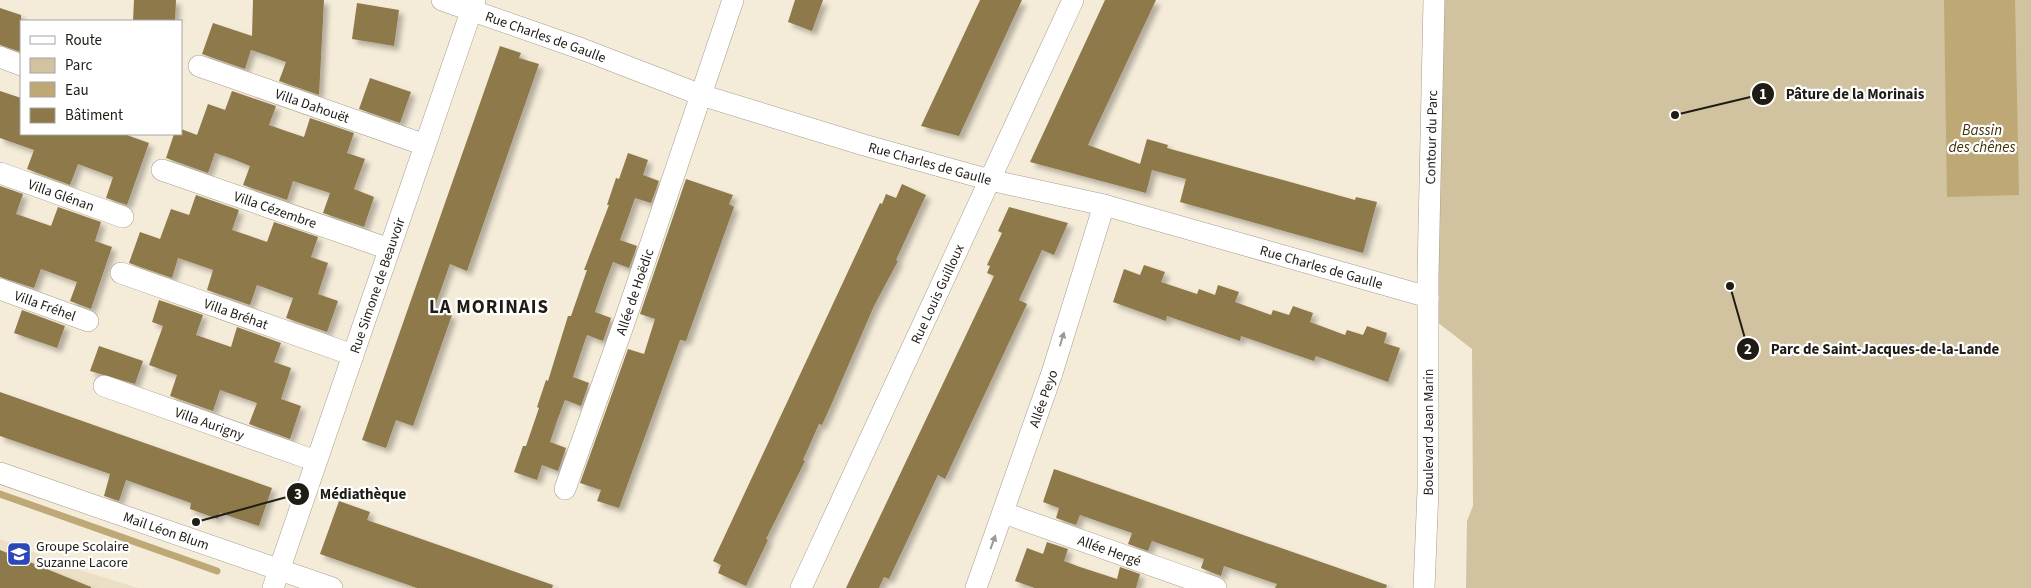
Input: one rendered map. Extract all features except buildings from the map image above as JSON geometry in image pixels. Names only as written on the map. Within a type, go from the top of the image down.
[{"type":"street","name":"Rue Charles de Gaulle","points":[[442,0],[473,5],[701,95],[864,145],[990,180],[1104,206],[1428,297]]},
{"type":"street","name":"Allée de Hoëdic","points":[[565,489],[733,0]]},
{"type":"street","name":"Rue Louis Guilloux","points":[[801,588],[1073,0]]},
{"type":"street","name":"Contour du Parc","points":[[1428,275],[1434,0]]},
{"type":"street","name":"Rue Simone de Beauvoir","points":[[276,579],[473,5]]},
{"type":"street","points":[[0,57],[20,64]]},
{"type":"street","name":"Villa Dahouët","points":[[199,66],[425,145]]},
{"type":"street","name":"Villa Cézembre","points":[[162,170],[389,249]]},
{"type":"street","name":"Villa Glénan","points":[[0,173],[123,217]]},
{"type":"street","name":"Allée Peyo","points":[[976,588],[1052,373],[1104,206]]},
{"type":"street","name":"Villa Bréhat","points":[[121,274],[353,355]]},
{"type":"street","name":"Boulevard Jean Marin","points":[[1424,588],[1428,490],[1428,275]]},
{"type":"street","name":"Villa Fréhel","points":[[0,289],[88,321]]},
{"type":"street","name":"Villa Aurigny","points":[[104,386],[316,461]]},
{"type":"street","name":"Mail Léon Blum","points":[[0,473],[276,579],[332,588]]},
{"type":"street","name":"Allée Hergé","points":[[1004,513],[1216,588]]},
{"type":"shaded area","name":"Groupe Scolaire Suzanne Lacore","points":[[0,539],[77,569],[138,588],[0,588]]},
{"type":"green space","points":[[1434,0],[2031,0],[2031,588],[1466,588],[1467,521],[1473,506],[1472,349],[1428,315]]},
{"type":"water","name":"Bassin des chênes","points":[[1944,0],[2015,0],[2019,195],[1947,197]]},
{"type":"waterway","points":[[0,494],[217,571]]},
{"type":"place","name":"Pâture de la Morinais","points":[[1675,115]]},
{"type":"place","name":"Parc de Saint-Jacques-de-la-Lande","points":[[1730,286]]},
{"type":"place","name":"Médiathèque","points":[[196,522]]},
{"type":"place","name":"Groupe Scolaire Suzanne Lacore","points":[[19,554]]},
{"type":"district","name":"LA MORINAIS","points":[[489,306]]}]
